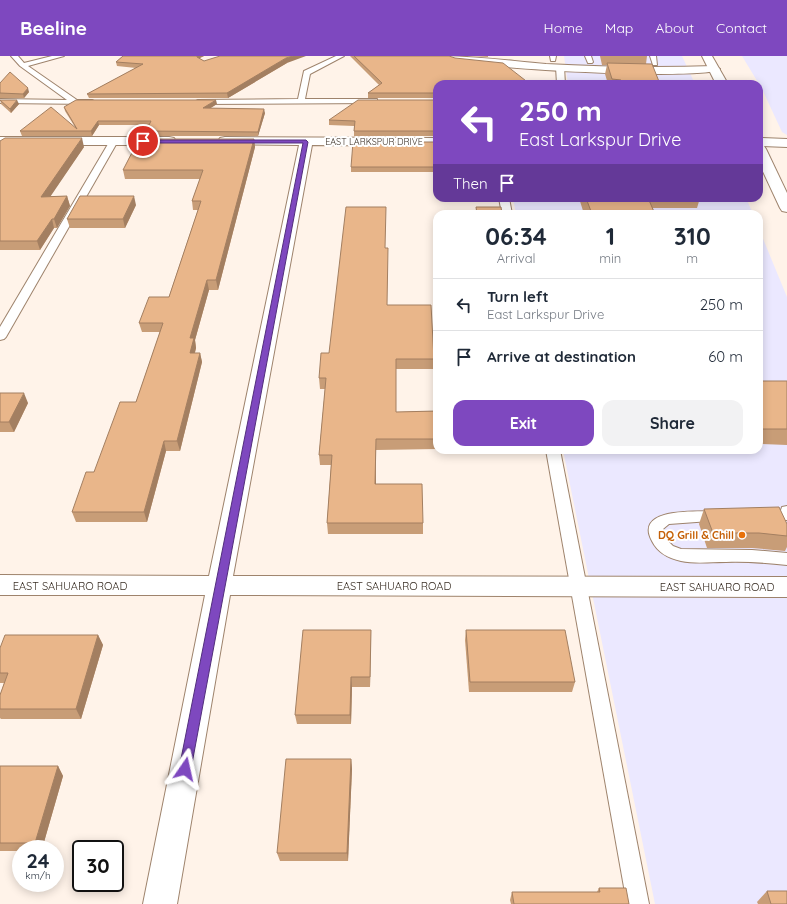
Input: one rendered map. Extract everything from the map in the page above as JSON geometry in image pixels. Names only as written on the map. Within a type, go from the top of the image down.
[{"type":"street","points":[[438,67],[448,56],[555,61],[589,59],[654,60],[714,70]]},
{"type":"street","points":[[504,56],[675,71],[714,70]]},
{"type":"street","points":[[707,56],[720,80]]},
{"type":"street","points":[[0,141],[183,141]]},
{"type":"street","name":"EAST LARKSPUR DRIVE","points":[[214,141],[433,142]]},
{"type":"street","points":[[160,904],[219,586],[306,142]]},
{"type":"street","points":[[763,142],[787,143]]},
{"type":"street","points":[[763,157],[787,208]]},
{"type":"street","name":"EAST SAHUARO ROAD","points":[[0,586],[787,587]]},
{"type":"lane","points":[[14,56],[22,65],[75,102]]},
{"type":"lane","points":[[22,65],[60,56]]},
{"type":"lane","points":[[302,102],[307,73],[341,56]]},
{"type":"lane","points":[[555,61],[560,80]]},
{"type":"lane","points":[[0,101],[98,102]]},
{"type":"lane","points":[[190,102],[385,102]]},
{"type":"lane","points":[[0,336],[114,141]]},
{"type":"lane","points":[[554,454],[638,904]]},
{"type":"lane","points":[[787,511],[786,515],[666,518],[655,526],[655,534],[661,544],[676,554],[694,556],[759,556],[787,559]]},
{"type":"shaded area","points":[[564,56],[682,56],[693,80],[567,80]]},
{"type":"shaded area","points":[[742,56],[787,56],[787,135],[782,132],[763,91],[763,80],[757,80]]},
{"type":"shaded area","points":[[514,202],[748,202],[751,210],[515,210]]},
{"type":"shaded area","points":[[763,239],[787,297],[787,904],[655,904],[564,454],[763,454]]},
{"type":"building","points":[[123,56],[197,56],[204,61],[220,56],[293,56],[286,58],[227,93],[87,94],[143,64],[116,62]]},
{"type":"building","points":[[354,56],[449,56],[455,58],[503,63],[525,80],[433,80],[433,93],[368,93],[382,83]]},
{"type":"building","points":[[607,63],[652,64],[658,80],[621,80],[612,79]]},
{"type":"building","points":[[10,72],[28,88],[23,94],[0,93],[0,83]]},
{"type":"building","points":[[0,100],[17,100],[10,109]]},
{"type":"building","points":[[76,100],[216,100],[203,108],[264,109],[258,132],[146,131],[151,121],[98,121],[91,131],[20,131],[51,107],[77,129],[64,107]]},
{"type":"building","points":[[358,100],[433,100],[433,131],[354,131],[355,121],[329,120]]},
{"type":"building","points":[[5,138],[82,138],[41,197],[67,196],[54,219],[52,219],[37,241],[0,241],[0,141]]},
{"type":"building","points":[[139,139],[254,139],[216,280],[207,280],[190,338],[194,338],[190,353],[200,353],[177,441],[164,441],[144,512],[72,512],[86,472],[94,472],[120,402],[136,402],[163,323],[139,323],[149,297],[169,297],[201,201],[192,201],[203,170],[123,170]]},
{"type":"building","points":[[353,142],[433,142],[433,167],[351,167]]},
{"type":"building","points":[[80,196],[134,196],[123,219],[67,219]]},
{"type":"building","points":[[588,202],[650,202],[653,210],[590,210]]},
{"type":"building","points":[[346,207],[386,207],[385,248],[388,248],[387,305],[431,305],[433,341],[433,359],[396,359],[396,412],[433,411],[433,439],[376,439],[375,484],[422,484],[423,523],[327,523],[332,455],[319,455],[326,378],[319,378],[321,353],[329,353]]},
{"type":"building","points":[[476,207],[501,207],[501,210],[476,210]]},
{"type":"building","points":[[763,381],[787,381],[787,429],[763,429]]},
{"type":"building","points":[[0,393],[24,393],[9,422],[0,422]]},
{"type":"building","points":[[779,507],[787,524],[787,536],[759,533],[713,533],[704,509]]},
{"type":"building","points":[[303,630],[371,630],[370,677],[351,677],[350,715],[295,715]]},
{"type":"building","points":[[466,630],[565,630],[575,682],[470,682]]},
{"type":"building","points":[[5,635],[98,635],[76,709],[0,709],[0,695],[8,673],[0,673],[0,648]]},
{"type":"building","points":[[286,759],[351,759],[347,853],[277,853]]},
{"type":"building","points":[[0,766],[58,766],[36,840],[12,840],[12,843],[0,843]]},
{"type":"building","points":[[599,888],[626,888],[629,904],[514,904],[512,892],[600,892]]},
{"type":"building","points":[[767,891],[787,891],[787,904],[771,904]]},
{"type":"place","name":"DQ Grill & Chill","points":[[742,535]]},
{"type":"route","points":[[143,141],[306,142],[219,586],[185,769]]}]
